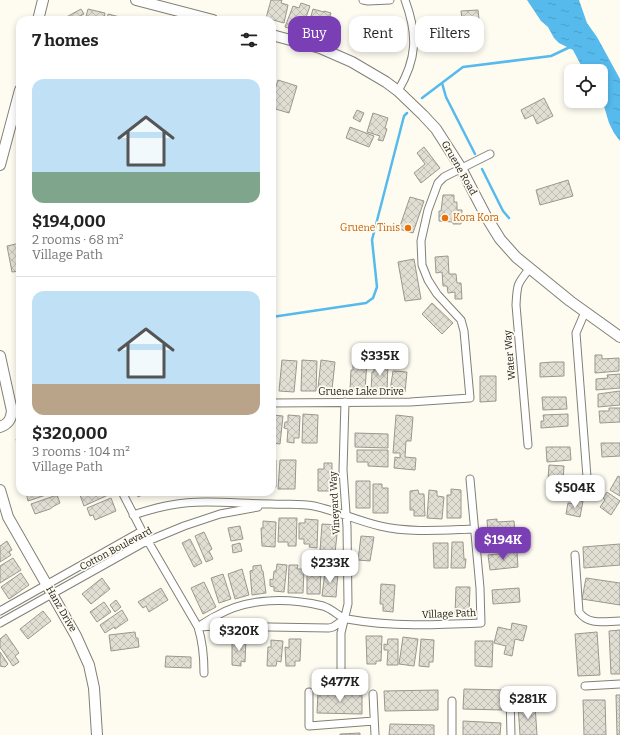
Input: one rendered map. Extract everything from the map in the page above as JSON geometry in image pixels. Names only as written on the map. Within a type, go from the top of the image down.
[{"type":"street","points":[[39,16],[43,0]]},
{"type":"street","points":[[136,0],[198,16]]},
{"type":"street","points":[[363,0],[390,0]]},
{"type":"street","points":[[398,92],[412,62],[415,37],[405,0]]},
{"type":"street","name":"Gruene Road","points":[[276,36],[320,48],[352,62],[386,82],[398,92],[423,114],[436,129],[461,168],[487,218],[500,239],[516,256],[547,284],[620,337]]},
{"type":"street","points":[[0,165],[16,105]]},
{"type":"street","name":"Gruene Lake Drive","points":[[276,403],[410,402],[470,398],[464,330],[461,320],[437,294],[428,280],[422,265],[421,241],[428,210],[438,183],[444,177],[490,154]]},
{"type":"street","name":"Water Way","points":[[528,445],[517,326],[516,288],[520,280],[530,268]]},
{"type":"street","points":[[585,312],[576,333],[586,477]]},
{"type":"street","points":[[0,356],[12,411],[11,419],[5,426],[0,427]]},
{"type":"street","name":"Vineyard Way","points":[[341,674],[341,633],[348,604],[347,515],[343,470],[345,402]]},
{"type":"street","name":"Village Path","points":[[198,627],[217,615],[242,605],[264,601],[288,601],[325,606],[345,619],[384,624],[412,626],[481,624],[480,588],[470,479]]},
{"type":"street","name":"Hanz Drive","points":[[0,490],[8,517],[76,636],[89,665],[94,688],[97,735]]},
{"type":"street","points":[[124,496],[133,516],[198,627],[203,641],[204,673]]},
{"type":"street","name":"Cotton Boulevard","points":[[133,516],[151,509],[172,504],[295,503],[312,505],[380,526],[431,530],[474,529]]},
{"type":"street","name":"Cotton Boulevard","points":[[0,623],[53,595],[131,550],[184,526],[220,514],[272,504]]},
{"type":"street","name":"Cotton Boulevard","points":[[0,611],[142,531]]},
{"type":"street","points":[[575,555],[579,612],[584,619],[594,622],[620,621]]},
{"type":"street","points":[[198,627],[329,628],[345,619]]},
{"type":"street","points":[[586,686],[620,684]]},
{"type":"street","points":[[309,692],[310,726],[374,721]]},
{"type":"street","points":[[373,694],[375,735]]},
{"type":"street","points":[[511,735],[510,694],[525,694]]},
{"type":"street","points":[[452,701],[452,735]]},
{"type":"water","points":[[527,0],[579,0],[587,23],[597,37],[620,79],[620,141],[609,123],[605,108],[608,108],[608,64],[580,64],[573,50],[559,43],[554,38],[548,27],[541,21]]},
{"type":"building","points":[[271,0],[282,0],[281,3],[288,5],[284,23],[276,21],[276,16],[267,16]]},
{"type":"building","points":[[301,3],[310,6],[307,16],[289,16],[293,6],[299,8]]},
{"type":"building","points":[[81,9],[84,14],[80,16],[68,16]]},
{"type":"building","points":[[88,9],[105,13],[105,16],[86,16]]},
{"type":"building","points":[[313,9],[331,13],[330,16],[311,16]]},
{"type":"building","points":[[478,10],[479,16],[462,16],[461,11]]},
{"type":"building","points":[[288,19],[288,28],[285,27]]},
{"type":"building","points":[[278,80],[297,86],[289,113],[276,109],[276,86]]},
{"type":"building","points":[[544,98],[553,116],[537,124],[533,115],[525,119],[521,110]]},
{"type":"building","points":[[357,110],[364,113],[360,122],[353,118]]},
{"type":"building","points":[[373,113],[388,118],[385,128],[387,129],[383,141],[378,140],[380,136],[367,132]]},
{"type":"building","points":[[350,127],[374,136],[369,147],[346,138]]},
{"type":"building","points":[[424,147],[440,168],[421,183],[414,173],[425,164],[417,153]]},
{"type":"building","points":[[568,180],[573,196],[540,205],[536,190]]},
{"type":"building","points":[[443,195],[454,195],[454,202],[457,202],[457,210],[462,210],[461,224],[439,221],[439,211],[441,211]]},
{"type":"building","points":[[410,197],[424,201],[413,233],[399,229]]},
{"type":"building","points":[[16,244],[16,272],[12,272],[7,246]]},
{"type":"building","points":[[448,256],[449,274],[456,274],[457,283],[461,283],[462,299],[455,299],[455,292],[448,293],[447,286],[443,286],[442,272],[436,273],[435,257]]},
{"type":"building","points":[[414,259],[421,299],[405,301],[398,262]]},
{"type":"building","points":[[432,303],[453,323],[442,334],[422,314]]},
{"type":"building","points":[[595,355],[602,355],[602,359],[619,358],[619,371],[595,373]]},
{"type":"building","points":[[282,360],[297,361],[294,392],[279,391]]},
{"type":"building","points":[[302,360],[317,361],[316,391],[301,391]]},
{"type":"building","points":[[321,360],[335,362],[332,389],[318,388]]},
{"type":"building","points":[[353,360],[367,360],[365,391],[350,390]]},
{"type":"building","points":[[374,361],[388,361],[387,392],[371,392]]},
{"type":"building","points":[[564,362],[564,376],[540,377],[540,363]]},
{"type":"building","points":[[393,371],[407,372],[405,392],[390,391]]},
{"type":"building","points":[[620,374],[620,388],[596,390],[596,379],[608,378],[607,375]]},
{"type":"building","points":[[480,376],[496,376],[496,401],[480,402]]},
{"type":"building","points":[[620,391],[620,405],[598,407],[598,394]]},
{"type":"building","points":[[542,397],[566,397],[567,409],[543,410]]},
{"type":"building","points":[[609,408],[620,408],[620,422],[600,423],[599,411],[609,411]]},
{"type":"building","points":[[303,414],[318,415],[317,443],[302,443]]},
{"type":"building","points":[[568,414],[568,426],[541,428],[541,421],[544,421],[543,415]]},
{"type":"building","points":[[276,415],[283,416],[280,444],[276,444]]},
{"type":"building","points":[[288,415],[300,416],[299,438],[294,438],[294,443],[287,442],[288,429],[284,428],[285,422],[288,422]]},
{"type":"building","points":[[396,415],[413,417],[411,441],[406,441],[405,457],[416,458],[415,470],[394,468],[395,457],[400,458],[400,453],[393,453]]},
{"type":"building","points":[[355,433],[388,434],[388,448],[355,447]]},
{"type":"building","points":[[601,443],[620,443],[620,456],[602,457]]},
{"type":"building","points":[[546,447],[570,447],[571,460],[547,462]]},
{"type":"building","points":[[357,450],[388,450],[388,467],[368,466],[368,462],[357,462]]},
{"type":"building","points":[[280,460],[296,460],[295,489],[278,489]]},
{"type":"building","points":[[324,463],[332,463],[332,473],[330,473],[331,491],[318,491],[318,469],[324,469]]},
{"type":"building","points":[[549,465],[564,466],[563,480],[548,479]]},
{"type":"building","points":[[618,476],[620,477],[620,496],[610,490]]},
{"type":"building","points":[[356,481],[370,481],[370,508],[356,508]]},
{"type":"building","points":[[550,483],[557,483],[557,486],[566,486],[566,495],[561,495],[561,499],[550,499]]},
{"type":"building","points":[[373,484],[382,484],[382,488],[388,488],[388,513],[373,513]]},
{"type":"building","points":[[451,489],[461,490],[461,518],[447,518],[447,495],[451,495]]},
{"type":"building","points":[[418,490],[419,494],[424,494],[425,516],[414,516],[414,510],[410,510],[410,491]]},
{"type":"building","points":[[429,490],[437,491],[437,496],[444,497],[442,519],[427,518]]},
{"type":"building","points":[[607,492],[620,501],[611,515],[600,507],[605,500],[603,498]]},
{"type":"building","points":[[27,496],[43,496],[28,501]]},
{"type":"building","points":[[54,496],[57,496],[60,503],[50,509],[35,514],[31,504]]},
{"type":"building","points":[[80,496],[106,496],[84,506]]},
{"type":"building","points":[[111,498],[116,511],[95,520],[93,515],[90,516],[87,508]]},
{"type":"building","points":[[575,500],[583,501],[580,517],[566,514],[568,503],[574,504]]},
{"type":"building","points":[[279,518],[297,518],[296,546],[288,546],[288,542],[278,542]]},
{"type":"building","points":[[305,519],[318,520],[317,548],[309,547],[310,544],[304,544],[304,539],[299,539],[299,523],[305,523]]},
{"type":"building","points":[[497,519],[497,522],[514,521],[515,531],[488,533],[487,520]]},
{"type":"building","points":[[263,521],[276,522],[275,547],[262,546],[261,528],[263,528]]},
{"type":"building","points":[[322,524],[338,525],[335,553],[320,551]]},
{"type":"building","points":[[240,526],[243,539],[231,541],[228,528]]},
{"type":"building","points":[[204,532],[212,549],[209,551],[213,559],[206,562],[195,536]]},
{"type":"building","points":[[361,536],[374,537],[370,561],[358,560]]},
{"type":"building","points":[[494,537],[513,537],[514,551],[486,551],[486,541],[494,541]]},
{"type":"building","points":[[190,539],[202,563],[194,567],[182,543]]},
{"type":"building","points":[[7,541],[12,550],[9,552],[11,555],[0,562],[0,546]]},
{"type":"building","points":[[452,542],[463,542],[464,559],[466,559],[465,568],[451,568]]},
{"type":"building","points":[[240,543],[242,551],[233,553],[232,545]]},
{"type":"building","points":[[433,543],[448,543],[448,568],[434,568]]},
{"type":"building","points":[[620,544],[620,565],[584,568],[583,547]]},
{"type":"building","points":[[517,552],[518,567],[490,570],[488,555]]},
{"type":"building","points":[[13,558],[21,570],[0,583],[0,566]]},
{"type":"building","points":[[277,564],[287,565],[284,592],[274,591],[274,587],[270,586],[270,579],[273,580],[274,571],[276,571]]},
{"type":"building","points":[[261,565],[266,593],[252,595],[250,571],[253,570],[253,566]]},
{"type":"building","points":[[289,565],[298,565],[297,569],[304,569],[303,593],[288,593]]},
{"type":"building","points":[[311,568],[321,568],[320,594],[307,594],[307,572],[311,572]]},
{"type":"building","points":[[242,569],[249,595],[235,599],[228,574]]},
{"type":"building","points":[[325,571],[338,572],[336,597],[322,596]]},
{"type":"building","points":[[21,573],[29,585],[9,599],[1,587]]},
{"type":"building","points":[[223,574],[231,599],[219,603],[211,578]]},
{"type":"building","points":[[102,578],[110,589],[91,604],[82,594]]},
{"type":"building","points":[[586,578],[620,583],[620,605],[582,599]]},
{"type":"building","points":[[204,582],[216,607],[203,614],[191,588]]},
{"type":"building","points":[[381,584],[395,585],[393,612],[383,611],[383,604],[380,604]]},
{"type":"building","points":[[456,587],[470,587],[469,614],[455,614]]},
{"type":"building","points":[[161,588],[168,600],[149,612],[146,606],[143,608],[138,602]]},
{"type":"building","points":[[519,588],[520,602],[493,604],[492,590]]},
{"type":"building","points":[[116,600],[121,607],[115,612],[110,605]]},
{"type":"building","points":[[104,602],[111,612],[97,622],[90,612]]},
{"type":"building","points":[[122,610],[128,620],[115,629],[114,627],[105,633],[100,625]]},
{"type":"building","points":[[43,611],[51,621],[28,639],[20,629]]},
{"type":"building","points":[[512,623],[527,626],[523,641],[515,639],[512,656],[504,654],[506,646],[494,643],[498,627],[511,630]]},
{"type":"building","points":[[620,630],[620,674],[611,674],[609,631]]},
{"type":"building","points":[[135,632],[136,638],[138,638],[139,647],[111,651],[109,635]]},
{"type":"building","points":[[597,632],[600,675],[578,676],[575,634]]},
{"type":"building","points":[[6,634],[19,653],[15,656],[19,662],[13,666],[0,647],[0,639]]},
{"type":"building","points":[[366,636],[382,636],[381,661],[376,661],[376,664],[367,664]]},
{"type":"building","points":[[403,637],[418,639],[414,666],[399,664]]},
{"type":"building","points":[[232,639],[246,639],[245,662],[241,661],[241,666],[232,665]]},
{"type":"building","points":[[289,639],[301,639],[300,661],[295,661],[295,666],[286,666],[285,647],[289,648]]},
{"type":"building","points":[[388,639],[398,639],[398,665],[387,665],[388,650],[384,650],[384,644],[387,645]]},
{"type":"building","points":[[421,639],[434,640],[433,662],[429,662],[429,667],[419,666]]},
{"type":"building","points":[[271,640],[283,641],[281,662],[277,661],[276,666],[267,666],[268,647],[271,647]]},
{"type":"building","points":[[475,641],[493,641],[492,667],[475,666]]},
{"type":"building","points":[[0,652],[8,664],[5,667],[0,666]]},
{"type":"building","points":[[166,656],[191,657],[191,668],[165,667]]},
{"type":"building","points":[[464,689],[503,690],[502,710],[463,709]]},
{"type":"building","points":[[438,690],[438,710],[385,711],[384,691]]},
{"type":"building","points":[[318,692],[362,692],[362,714],[317,713]]},
{"type":"building","points":[[616,695],[620,695],[620,735],[617,735]]},
{"type":"building","points":[[583,700],[605,700],[606,735],[584,735]]},
{"type":"building","points":[[535,705],[537,735],[520,735],[518,706]]},
{"type":"building","points":[[463,721],[501,723],[500,735],[463,735]]},
{"type":"building","points":[[390,724],[434,725],[434,735],[389,735]]},
{"type":"building","points":[[360,733],[360,735],[340,735],[340,734]]},
{"type":"waterway","points":[[422,98],[463,67],[551,56],[570,47]]},
{"type":"waterway","points":[[442,83],[446,97],[475,154]]},
{"type":"waterway","points":[[276,316],[366,303],[373,298],[377,287],[372,240],[404,116],[407,113]]},
{"type":"waterway","points":[[482,169],[503,211],[509,218]]},
{"type":"place","name":"Kora Kora","points":[[445,218]]},
{"type":"place","name":"Gruene Tinis","points":[[408,228]]}]
